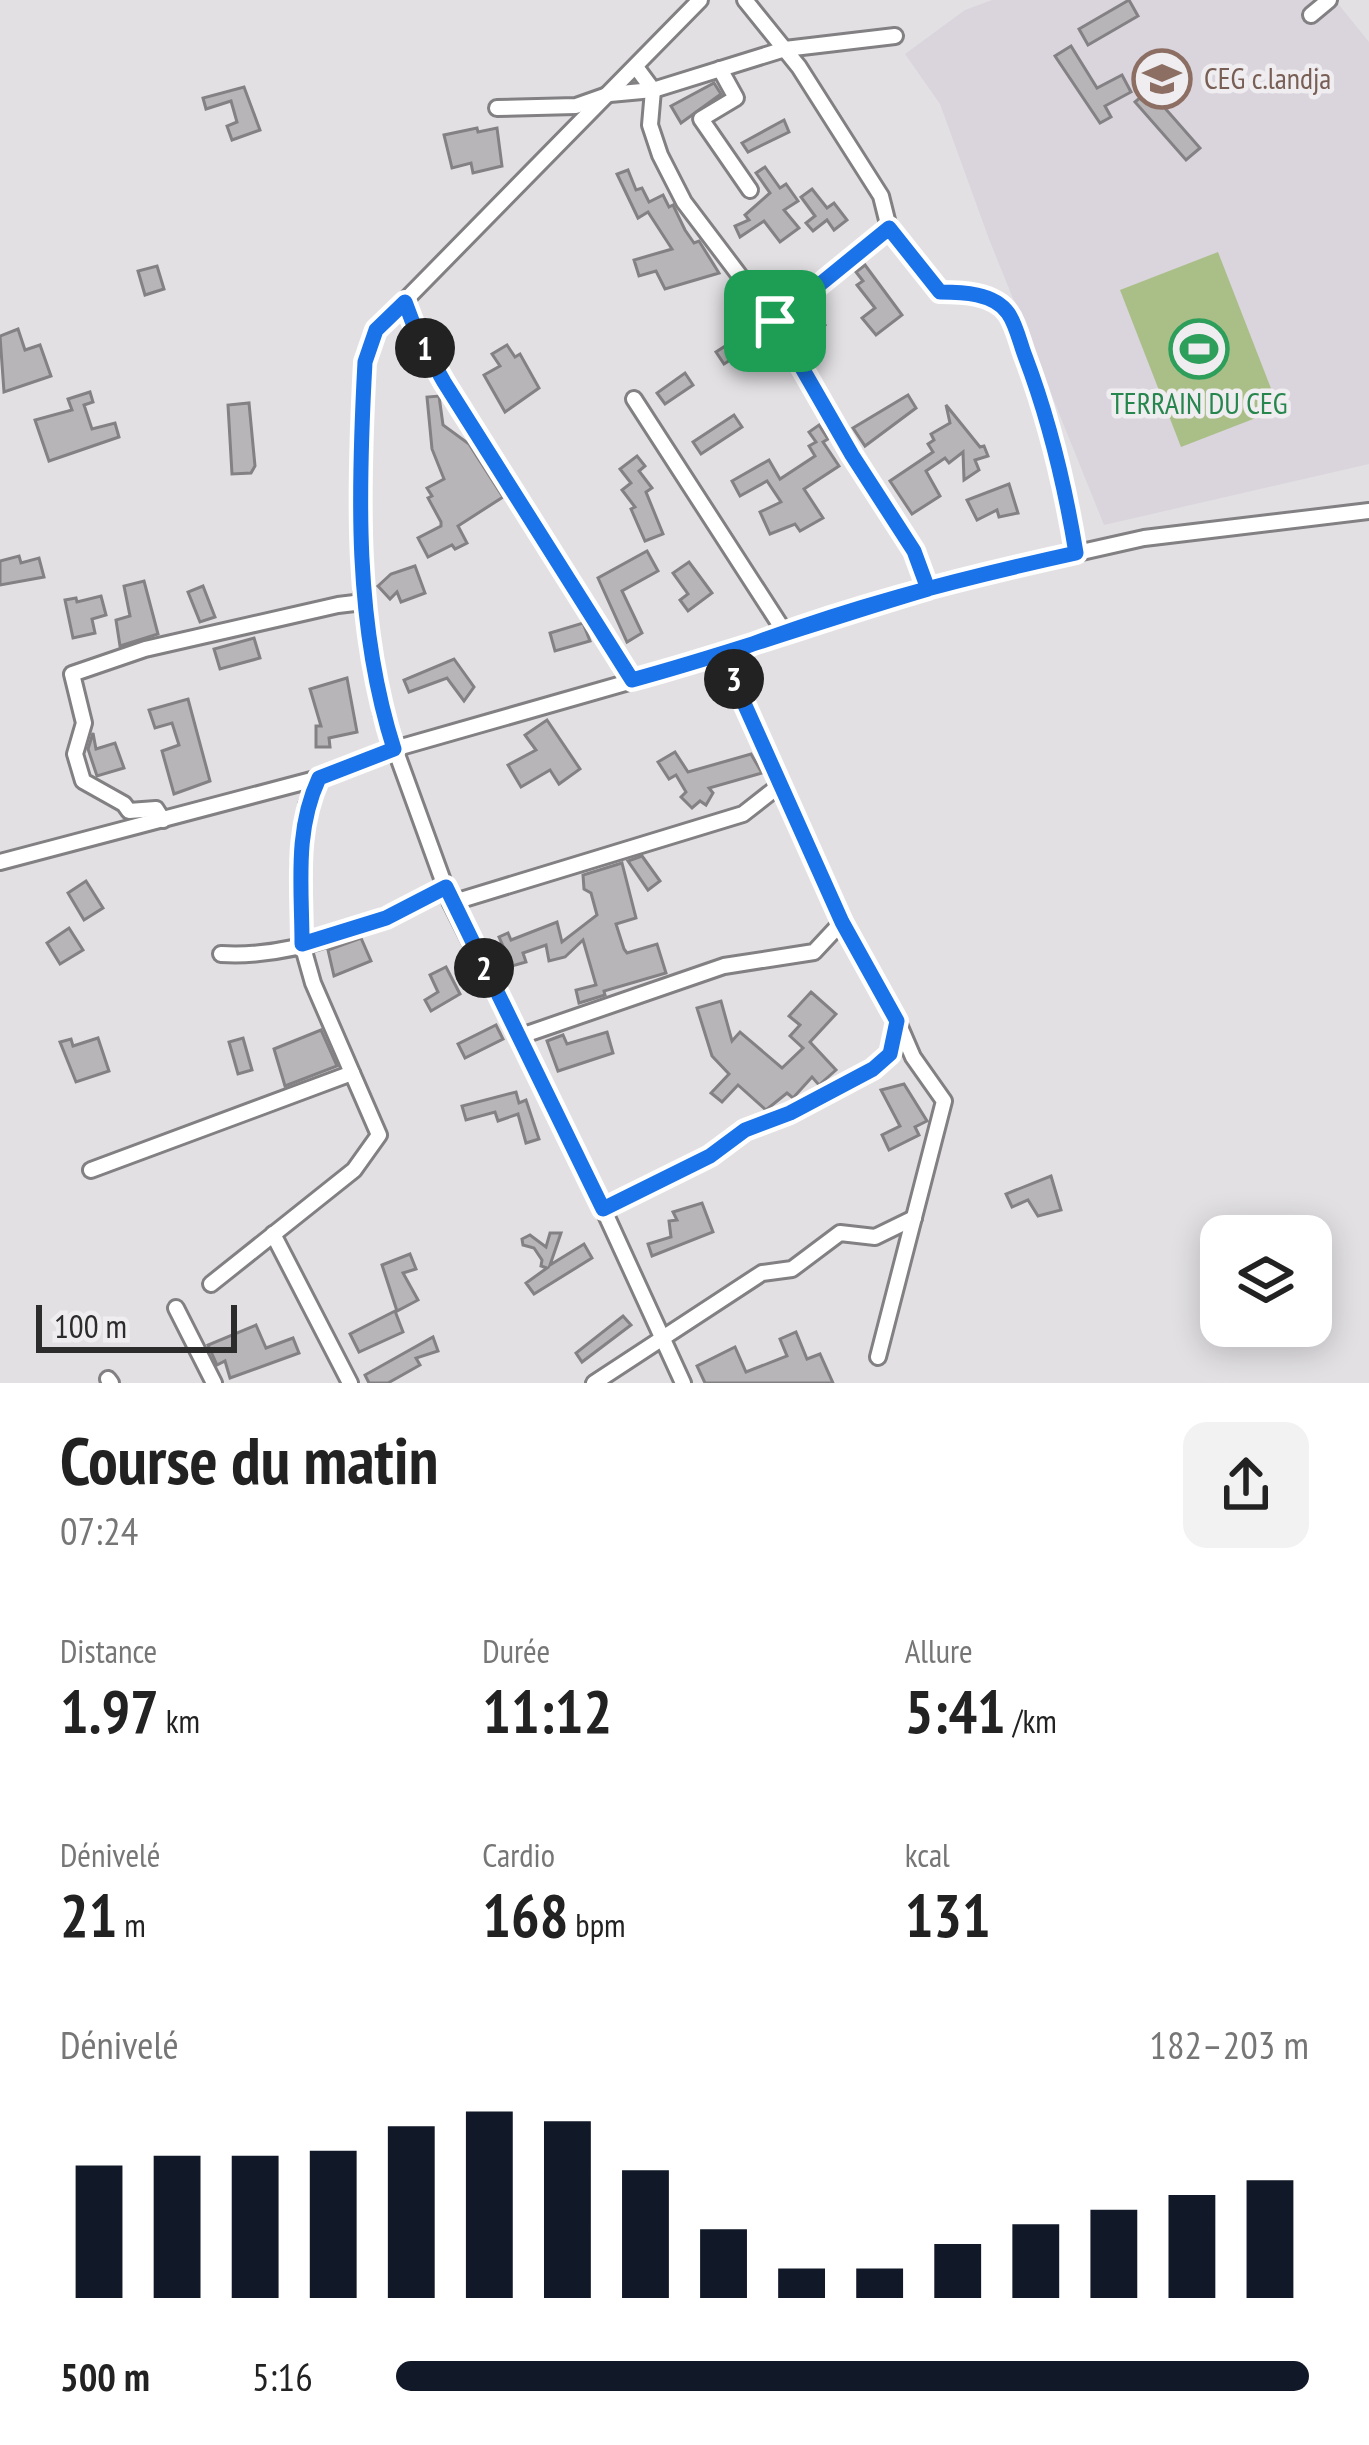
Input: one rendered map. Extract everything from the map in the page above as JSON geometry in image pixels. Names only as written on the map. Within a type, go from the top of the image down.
[{"type":"street","points":[[682,1383],[603,1209],[452,903],[382,713],[363,602],[365,362],[376,330],[700,0]]},
{"type":"street","points":[[745,0],[785,50],[881,196],[889,228],[940,292],[966,292],[990,299],[1007,311],[1037,388],[1076,553]]},
{"type":"street","points":[[1311,15],[1329,0]]},
{"type":"street","points":[[497,108],[576,106],[610,94],[653,90],[785,50],[895,36]]},
{"type":"street","points":[[636,67],[653,90],[650,125],[684,202],[775,321],[914,551],[928,589]]},
{"type":"street","points":[[720,69],[736,98],[701,119],[750,190]]},
{"type":"street","points":[[775,321],[889,228]]},
{"type":"street","points":[[405,302],[444,382],[632,680]]},
{"type":"street","points":[[634,399],[784,632]]},
{"type":"street","points":[[0,862],[319,778],[394,749],[727,654],[928,589],[1144,538],[1369,511]]},
{"type":"street","points":[[164,820],[156,808],[130,812],[83,781],[75,754],[84,723],[72,674],[145,649],[363,602]]},
{"type":"street","points":[[727,654],[739,692],[842,922],[913,1058],[944,1101],[878,1357]]},
{"type":"street","points":[[211,1284],[354,1170],[379,1135],[313,983],[302,944],[299,868],[307,805],[319,778]]},
{"type":"street","points":[[452,903],[743,814],[780,785]]},
{"type":"street","points":[[221,954],[272,952],[302,944],[386,918],[446,887]]},
{"type":"street","points":[[518,1037],[724,966],[814,952],[842,922]]},
{"type":"street","points":[[603,1209],[710,1156],[745,1130],[790,1113],[873,1069],[890,1054],[897,1021]]},
{"type":"street","points":[[91,1170],[352,1073]]},
{"type":"street","points":[[594,1383],[762,1273],[792,1269],[840,1232],[875,1237],[914,1218]]},
{"type":"street","points":[[273,1234],[350,1383]]},
{"type":"street","points":[[176,1309],[214,1383]]},
{"type":"shaded area","points":[[992,0],[1335,0],[1369,42],[1369,464],[1104,525],[940,104],[905,54],[965,10]]},
{"type":"green space","name":"TERRAIN DU CEG","points":[[1218,252],[1279,409],[1181,447],[1120,290]]},
{"type":"building","points":[[1129,0],[1138,16],[1088,45],[1079,29]]},
{"type":"building","points":[[1071,46],[1097,88],[1122,75],[1131,92],[1105,106],[1111,117],[1100,123],[1055,56]]},
{"type":"building","points":[[714,83],[721,94],[681,123],[671,106]]},
{"type":"building","points":[[244,87],[260,130],[232,140],[227,126],[237,122],[231,101],[206,109],[203,98]]},
{"type":"building","points":[[1149,90],[1200,148],[1186,160],[1135,102]]},
{"type":"building","points":[[784,120],[789,132],[748,152],[742,143]]},
{"type":"building","points":[[477,128],[478,132],[497,128],[502,166],[473,173],[471,163],[452,168],[444,135]]},
{"type":"building","points":[[765,167],[780,188],[786,184],[798,201],[784,210],[799,228],[780,242],[764,221],[740,237],[735,226],[749,220],[745,215],[770,193],[756,173]]},
{"type":"building","points":[[628,170],[636,190],[642,188],[649,202],[663,195],[669,207],[673,205],[685,230],[694,243],[699,241],[719,273],[665,289],[656,271],[639,276],[634,260],[672,249],[648,212],[638,218],[617,174]]},
{"type":"building","points":[[812,189],[827,208],[834,203],[847,220],[834,230],[827,220],[813,231],[806,223],[815,216],[801,197]]},
{"type":"building","points":[[865,265],[902,315],[876,335],[862,318],[875,308],[857,285],[863,281],[856,272]]},
{"type":"building","points":[[157,266],[164,289],[145,295],[138,271]]},
{"type":"building","points":[[811,307],[825,325],[809,338],[795,319]]},
{"type":"building","points":[[753,328],[761,340],[724,364],[716,352]]},
{"type":"building","points":[[18,329],[25,350],[40,345],[51,376],[4,392],[0,336]]},
{"type":"building","points":[[507,345],[515,357],[520,354],[539,388],[505,412],[484,375],[500,366],[492,354]]},
{"type":"building","points":[[685,373],[693,385],[665,404],[657,393]]},
{"type":"building","points":[[90,392],[93,402],[84,405],[92,429],[115,423],[119,437],[49,461],[35,420],[72,410],[68,399]]},
{"type":"building","points":[[908,395],[916,408],[865,446],[853,428]]},
{"type":"building","points":[[439,396],[443,425],[469,444],[503,497],[458,526],[467,543],[428,557],[418,538],[441,522],[427,488],[444,479],[432,449],[427,397]]},
{"type":"building","points":[[249,403],[255,466],[251,473],[232,474],[228,405]]},
{"type":"building","points":[[946,405],[988,456],[975,460],[979,470],[964,480],[963,452],[926,471],[940,496],[912,514],[890,481],[933,452],[928,444],[934,440],[931,434],[950,423]]},
{"type":"building","points":[[734,415],[742,427],[701,454],[693,442]]},
{"type":"building","points":[[819,425],[828,439],[823,442],[839,466],[804,489],[823,518],[800,531],[795,524],[770,534],[760,512],[781,502],[767,481],[740,496],[732,481],[769,460],[780,479],[815,456],[809,446],[816,442],[809,432]]},
{"type":"building","points":[[637,456],[645,466],[639,471],[652,488],[646,492],[663,534],[645,541],[631,509],[635,507],[622,490],[631,483],[620,469]]},
{"type":"building","points":[[1009,484],[1018,513],[999,517],[997,510],[977,520],[967,500]]},
{"type":"building","points":[[647,551],[658,571],[622,591],[642,633],[627,642],[598,578]]},
{"type":"building","points":[[19,556],[21,563],[39,558],[44,577],[0,585],[0,561]]},
{"type":"building","points":[[689,562],[712,593],[688,611],[680,600],[688,594],[673,573]]},
{"type":"building","points":[[415,566],[425,593],[401,602],[397,592],[390,599],[378,586],[391,574]]},
{"type":"building","points":[[144,581],[158,634],[120,646],[116,620],[130,616],[124,586]]},
{"type":"building","points":[[203,586],[215,617],[200,622],[188,592]]},
{"type":"building","points":[[101,596],[106,615],[92,619],[95,633],[73,638],[65,600]]},
{"type":"building","points":[[583,623],[590,641],[555,651],[550,633]]},
{"type":"building","points":[[254,638],[260,658],[220,669],[214,649]]},
{"type":"building","points":[[454,659],[474,687],[464,701],[447,678],[409,692],[404,680]]},
{"type":"building","points":[[347,678],[357,732],[329,738],[330,747],[316,747],[316,726],[321,726],[310,689]]},
{"type":"building","points":[[188,699],[210,781],[174,794],[162,751],[179,745],[172,723],[155,728],[149,710]]},
{"type":"building","points":[[547,720],[580,769],[559,784],[550,770],[521,787],[508,765],[536,750],[525,735]]},
{"type":"building","points":[[93,733],[96,749],[115,743],[124,768],[97,776],[88,749]]},
{"type":"building","points":[[675,752],[688,772],[751,754],[762,773],[709,788],[713,793],[706,805],[700,801],[692,808],[681,797],[686,792],[676,775],[669,779],[658,762]]},
{"type":"building","points":[[642,856],[660,881],[648,890],[628,861]]},
{"type":"building","points":[[622,863],[636,918],[616,924],[624,949],[627,953],[657,944],[666,973],[579,1003],[576,990],[596,985],[583,940],[565,957],[549,961],[546,945],[523,953],[526,962],[512,966],[499,937],[508,933],[511,940],[557,922],[562,942],[597,915],[591,893],[584,889],[583,875]]},
{"type":"building","points":[[86,881],[103,908],[84,920],[68,893]]},
{"type":"building","points":[[69,928],[83,950],[60,964],[47,943]]},
{"type":"building","points":[[361,938],[371,961],[334,976],[328,950]]},
{"type":"building","points":[[446,967],[460,994],[431,1011],[425,1000],[438,992],[430,975]]},
{"type":"building","points":[[811,992],[836,1014],[810,1042],[836,1070],[819,1085],[812,1077],[793,1098],[787,1093],[766,1110],[738,1085],[722,1102],[711,1093],[729,1074],[712,1056],[697,1008],[721,1001],[732,1041],[740,1032],[782,1068],[803,1048],[790,1036],[800,1025],[789,1016]]},
{"type":"building","points":[[496,1025],[503,1039],[465,1058],[458,1044]]},
{"type":"building","points":[[321,1030],[337,1066],[285,1086],[274,1049]]},
{"type":"building","points":[[607,1032],[613,1053],[558,1071],[547,1041],[563,1035],[567,1044]]},
{"type":"building","points":[[98,1038],[109,1071],[76,1082],[60,1042],[71,1039],[73,1046]]},
{"type":"building","points":[[243,1038],[252,1070],[238,1074],[229,1042]]},
{"type":"building","points":[[904,1084],[927,1121],[915,1127],[919,1135],[889,1150],[882,1135],[900,1126],[881,1090]]},
{"type":"building","points":[[516,1092],[519,1103],[526,1100],[539,1139],[526,1143],[518,1114],[498,1121],[495,1112],[466,1120],[462,1106]]},
{"type":"building","points":[[1051,1176],[1061,1210],[1038,1216],[1028,1200],[1012,1207],[1006,1194]]},
{"type":"building","points":[[702,1203],[713,1232],[652,1256],[648,1244],[671,1237],[669,1221],[677,1220],[673,1212]]},
{"type":"building","points":[[550,1233],[561,1233],[550,1265],[584,1244],[592,1258],[534,1294],[526,1283],[547,1268],[522,1239],[530,1235],[546,1247]]},
{"type":"building","points":[[410,1254],[416,1269],[403,1273],[418,1300],[397,1311],[382,1265]]},
{"type":"building","points":[[395,1311],[403,1332],[359,1352],[350,1334]]},
{"type":"building","points":[[623,1316],[631,1325],[582,1362],[576,1353]]},
{"type":"building","points":[[256,1325],[266,1348],[293,1338],[299,1353],[230,1378],[225,1361],[217,1365],[208,1345]]},
{"type":"building","points":[[796,1332],[807,1359],[820,1354],[833,1383],[705,1383],[697,1366],[735,1347],[746,1372],[787,1356],[780,1339]]},
{"type":"building","points":[[433,1337],[438,1351],[416,1358],[420,1365],[388,1383],[369,1383],[365,1375]]},
{"type":"place","name":"CEG c.landja","points":[[1162,79]]},
{"type":"place","name":"TERRAIN DU CEG","points":[[1199,349]]},
{"type":"route","points":[[775,321],[889,228],[940,292],[966,292],[990,299],[1007,311],[1037,388],[1076,553],[966,578],[928,589],[784,632],[727,654],[739,692],[842,922],[897,1021],[890,1054],[873,1069],[790,1113],[745,1130],[710,1156],[603,1209],[446,887],[386,918],[302,944],[299,868],[307,805],[319,778],[394,749],[382,713],[362,592],[365,362],[376,330],[405,302],[444,382],[632,680],[727,654],[928,589],[914,551],[775,321]]}]
